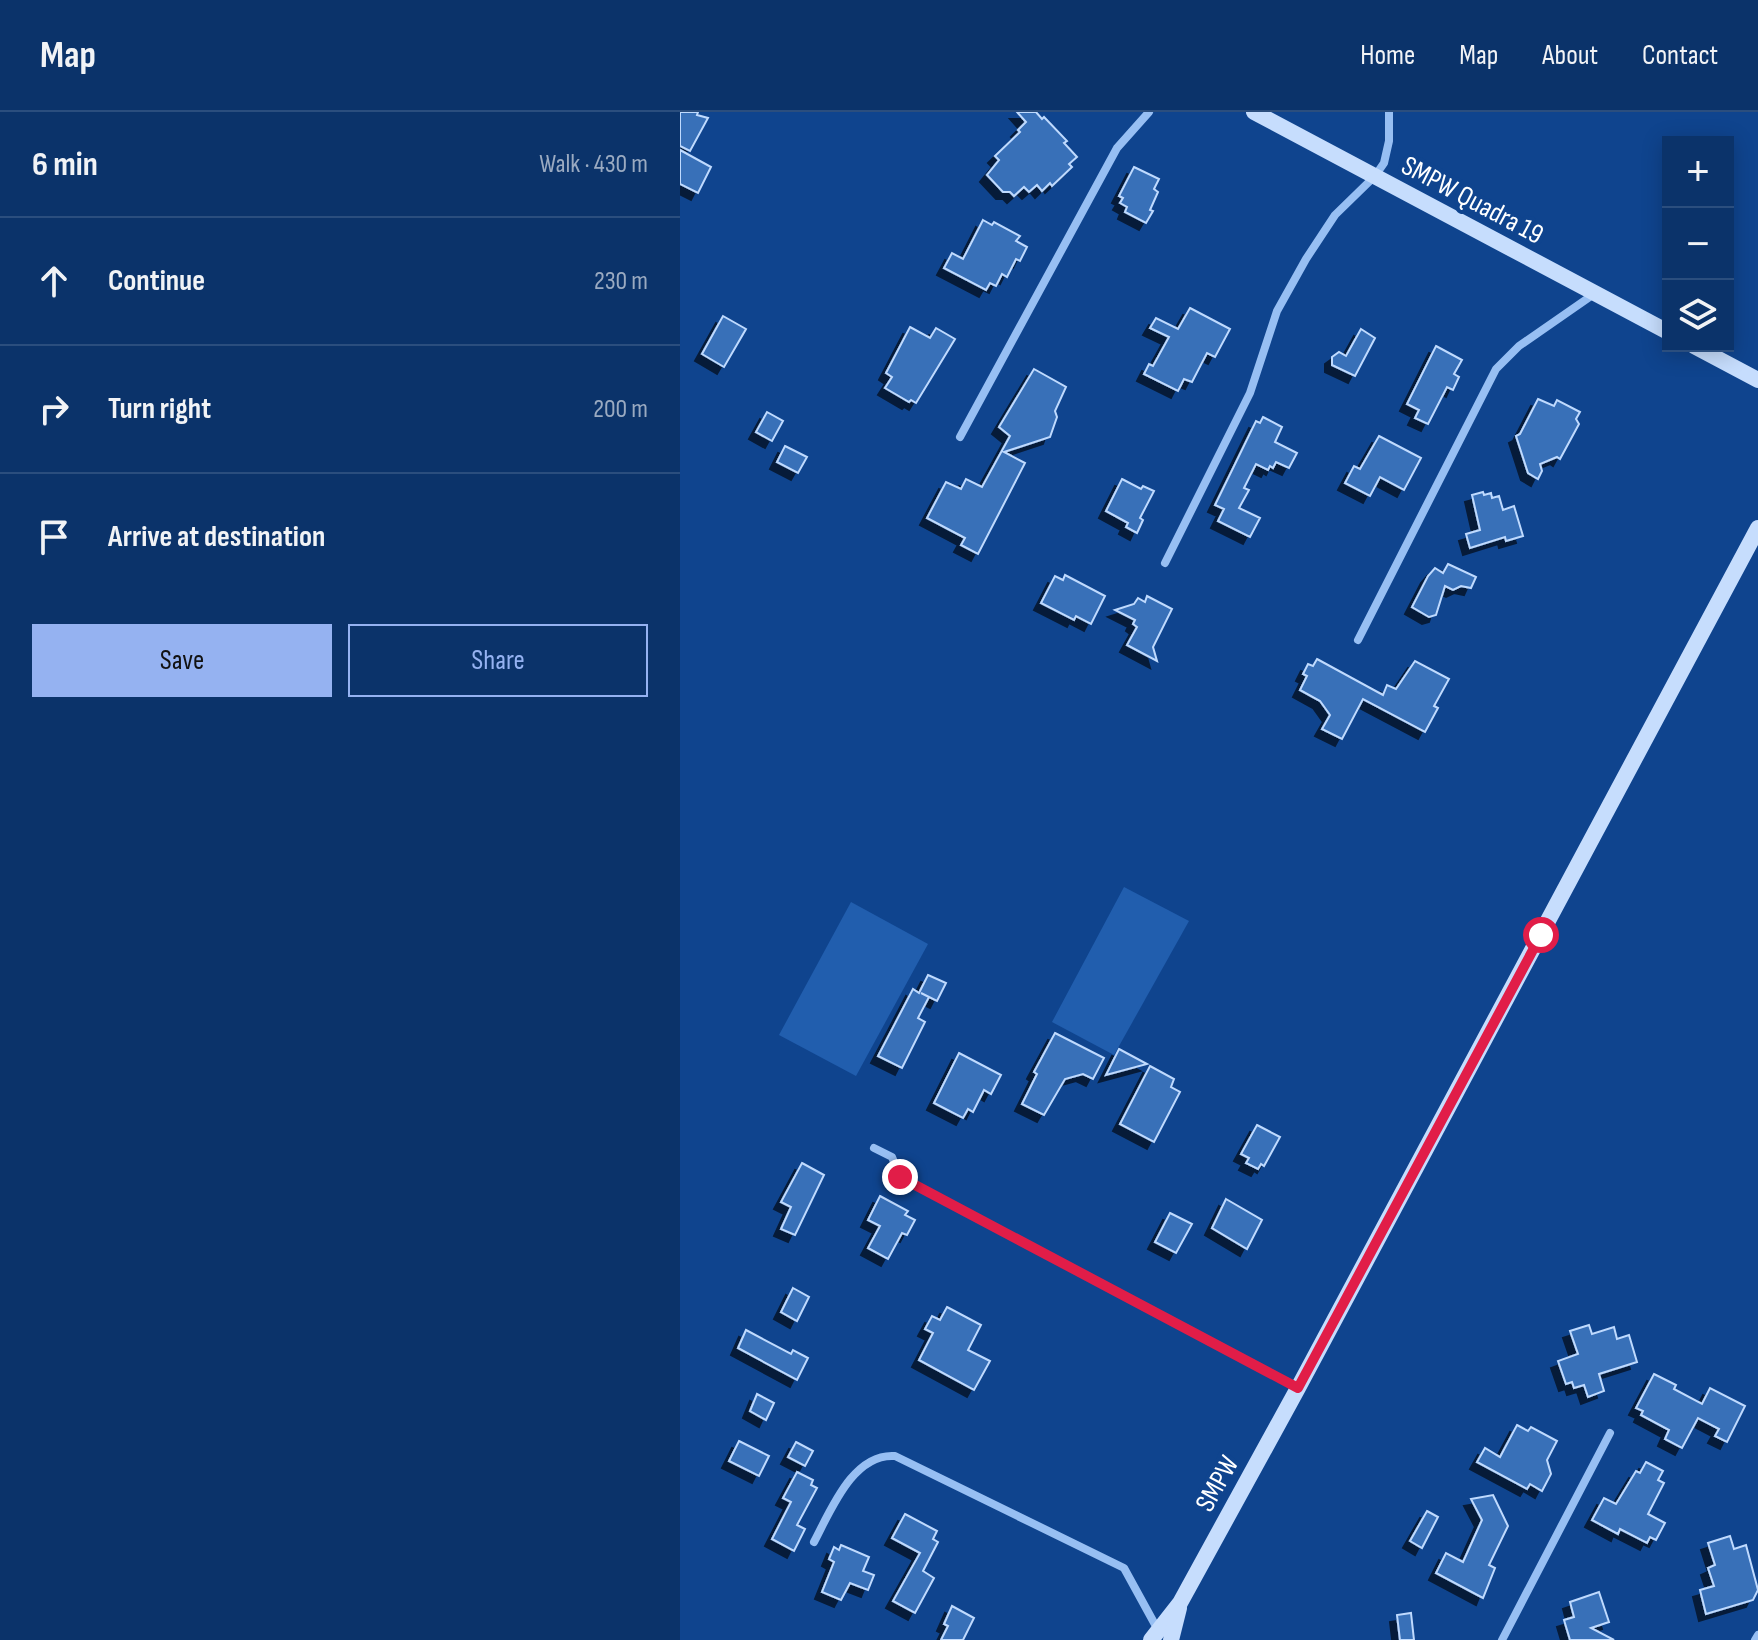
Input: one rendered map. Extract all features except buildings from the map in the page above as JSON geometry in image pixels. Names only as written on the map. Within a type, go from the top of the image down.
[{"type":"street","points":[[960,437],[1117,148],[1149,112]]},
{"type":"street","name":"SMPW Quadra 19","points":[[1254,112],[1662,329]]},
{"type":"street","points":[[1165,563],[1250,393],[1277,311],[1321,233],[1384,163],[1389,112]]},
{"type":"street","points":[[1358,640],[1496,369],[1519,346],[1595,293]]},
{"type":"street","points":[[1705,352],[1758,380]]},
{"type":"street","name":"SMPW","points":[[1160,1637],[1298,1388],[1758,528]]},
{"type":"street","points":[[874,1148],[892,1157],[900,1177],[1298,1388]]},
{"type":"street","points":[[1502,1640],[1610,1433]]},
{"type":"street","points":[[814,1542],[838,1499],[867,1461],[884,1455],[895,1456],[1124,1568],[1160,1637]]},
{"type":"shaded area","points":[[1124,887],[1189,921],[1114,1055],[1052,1022]]},
{"type":"shaded area","points":[[851,902],[928,944],[856,1076],[779,1035]]},
{"type":"route","points":[[900,1177],[1298,1388],[1541,935]]}]
